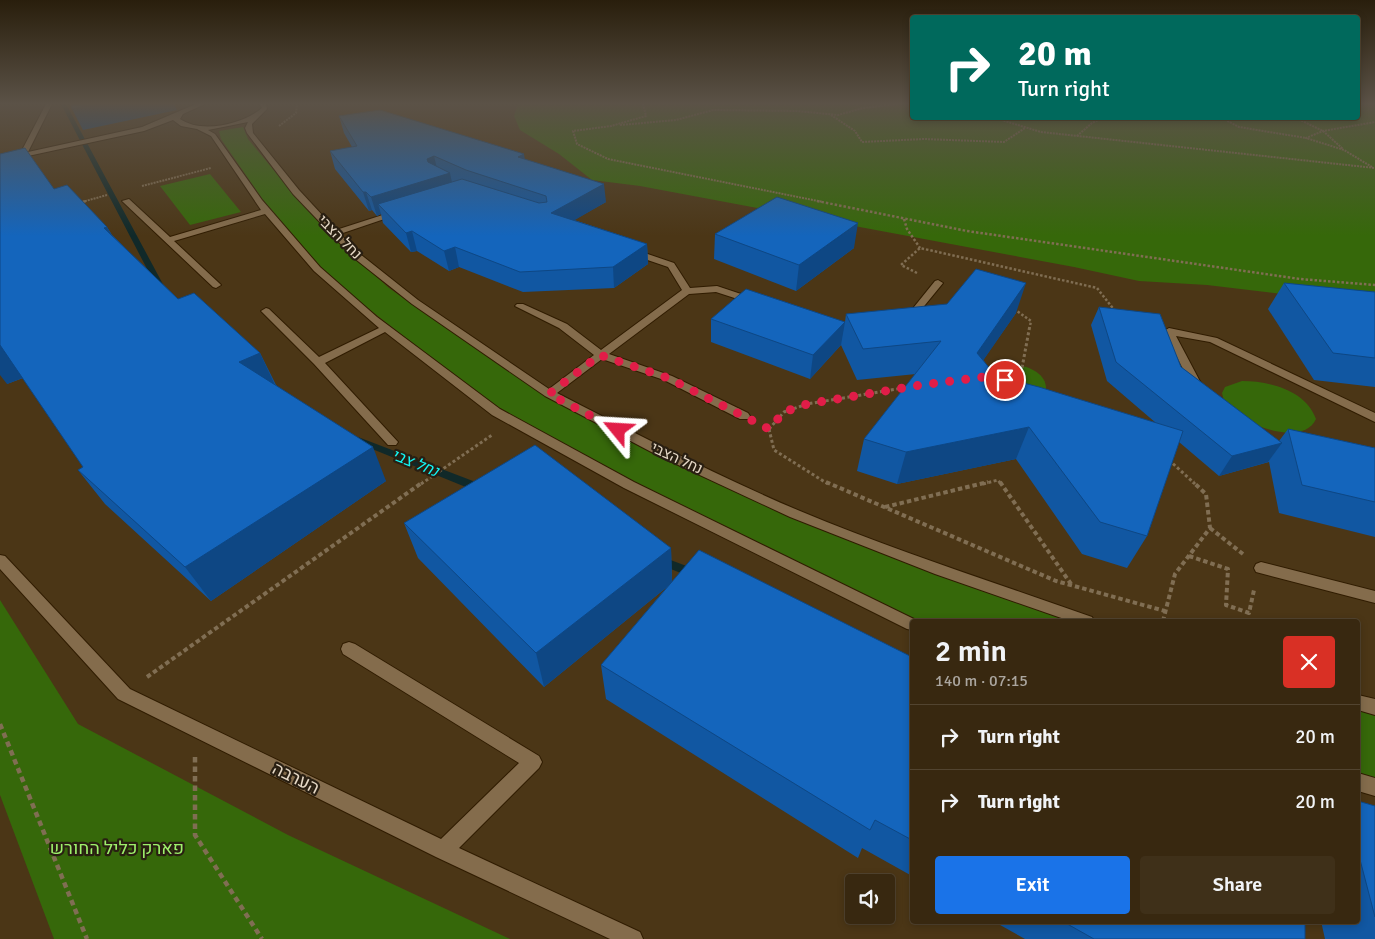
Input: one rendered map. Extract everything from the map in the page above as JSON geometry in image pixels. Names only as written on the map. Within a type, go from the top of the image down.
[{"type":"street","points":[[22,155],[26,148]]},
{"type":"street","points":[[0,160],[54,148]]},
{"type":"street","points":[[222,148],[266,211],[317,269],[386,328],[496,412],[629,485],[910,623]]},
{"type":"street","name":"נחל הצבי","points":[[261,148],[285,179],[334,233],[364,261],[415,302],[549,394],[663,453],[794,514],[940,570],[1082,619]]},
{"type":"street","points":[[126,201],[170,240],[216,285]]},
{"type":"street","points":[[334,233],[409,209]]},
{"type":"street","points":[[170,240],[266,211]]},
{"type":"street","points":[[626,249],[671,265],[687,291]]},
{"type":"street","points":[[895,316],[913,314],[938,283]]},
{"type":"street","points":[[549,394],[687,291],[717,289],[761,304]]},
{"type":"street","points":[[520,306],[563,326],[600,355],[668,378],[744,416]]},
{"type":"street","points":[[266,311],[318,362],[392,442]]},
{"type":"street","points":[[318,362],[386,328]]},
{"type":"street","points":[[1206,403],[1169,331],[1213,340],[1375,418]]},
{"type":"street","name":"הערבה","points":[[0,560],[124,694],[443,850],[634,939]]},
{"type":"street","points":[[1261,568],[1375,597]]},
{"type":"street","points":[[349,649],[533,762],[443,850]]},
{"type":"street","points":[[1360,704],[1375,708]]},
{"type":"street","points":[[1360,783],[1375,787]]},
{"type":"path","points":[[585,148],[608,159],[967,231],[1261,273],[1375,286]]},
{"type":"path","points":[[1181,148],[1375,168]]},
{"type":"path","points":[[1337,148],[1344,150]]},
{"type":"path","points":[[1342,148],[1375,168]]},
{"type":"path","points":[[141,186],[233,163]]},
{"type":"path","points":[[72,204],[114,193]]},
{"type":"path","points":[[904,218],[907,229],[920,248],[1097,288],[1117,313]]},
{"type":"path","points":[[920,248],[901,265],[938,283]]},
{"type":"path","points":[[1011,307],[1031,321],[1018,384],[1024,387]]},
{"type":"path","points":[[769,429],[784,412],[807,404],[912,386]]},
{"type":"path","points":[[744,416],[769,429],[774,450],[829,484],[1056,581],[1165,611]]},
{"type":"path","points":[[124,694],[375,515],[513,420]]},
{"type":"path","points":[[1163,619],[1175,574],[1210,528],[1206,494],[1166,456]]},
{"type":"path","points":[[884,507],[998,480],[1072,585]]},
{"type":"path","points":[[1189,556],[1228,569],[1226,605],[1249,613],[1255,571],[1261,568],[1210,528]]},
{"type":"path","points":[[172,718],[194,747],[195,834],[262,939]]},
{"type":"path","points":[[0,724],[87,939]]},
{"type":"green space","points":[[227,148],[255,148],[291,191],[338,242],[389,288],[533,388],[667,461],[873,550],[1069,619],[910,620],[680,508],[550,440],[479,395],[347,292],[308,255],[270,210]]},
{"type":"green space","points":[[549,148],[1375,148],[1375,301],[1299,296],[1207,285],[1139,281],[1074,267],[640,186],[592,180]]},
{"type":"green space","points":[[210,174],[241,212],[190,225],[160,186]]},
{"type":"green space","points":[[999,363],[1030,368],[1042,377],[1046,391],[1023,400],[986,369]]},
{"type":"green space","points":[[1242,381],[1275,385],[1295,394],[1311,409],[1316,419],[1306,430],[1290,433],[1266,429],[1255,424],[1224,401],[1222,393],[1225,387]]},
{"type":"green space","name":"פארק כליל החורש","points":[[0,600],[78,724],[288,835],[510,939],[54,939],[0,795]]},
{"type":"green space","points":[[1360,708],[1375,712],[1375,781],[1360,776]]},
{"type":"building","points":[[25,148],[54,189],[67,185],[107,227],[104,228],[178,299],[194,293],[260,353],[239,362],[373,447],[185,567],[78,470],[83,467],[0,345],[0,154]]},
{"type":"building","points":[[347,148],[504,148],[524,154],[518,157],[604,184],[551,213],[647,244],[613,267],[520,272],[455,247],[444,251],[412,231],[406,233],[378,204],[462,179],[539,203],[547,202],[546,196],[466,170],[434,156],[427,159],[428,162],[450,173],[371,197],[366,192],[363,192],[330,151]]},
{"type":"building","points":[[777,197],[858,223],[799,265],[715,234]]},
{"type":"building","points":[[976,269],[1026,283],[977,353],[996,376],[1039,387],[1183,431],[1147,536],[1100,522],[1029,427],[906,452],[864,439],[941,341],[863,349],[846,314],[947,304]]},
{"type":"building","points":[[1284,283],[1375,292],[1375,358],[1333,353]]},
{"type":"building","points":[[746,289],[845,322],[813,355],[711,319]]},
{"type":"building","points":[[1099,307],[1160,314],[1181,367],[1282,443],[1232,456],[1116,362]]},
{"type":"building","points":[[1288,429],[1375,448],[1375,502],[1302,485]]},
{"type":"building","points":[[535,445],[671,548],[536,653],[404,523]]},
{"type":"building","points":[[699,550],[910,656],[910,839],[875,820],[870,830],[601,665]]},
{"type":"building","points":[[1360,802],[1375,806],[1375,917],[1360,860]]},
{"type":"building","points":[[1067,924],[1305,924],[1305,939],[1094,939]]},
{"type":"waterway","name":"נחל צבי","points":[[86,148],[161,288]]},
{"type":"waterway","name":"נחל צבי","points":[[358,440],[482,489]]},
{"type":"waterway","name":"נחל צבי","points":[[660,560],[693,573]]},
{"type":"route","points":[[618,430],[549,394],[600,355],[668,378],[769,429],[784,412],[807,404],[921,385],[992,376],[1005,380]]}]
